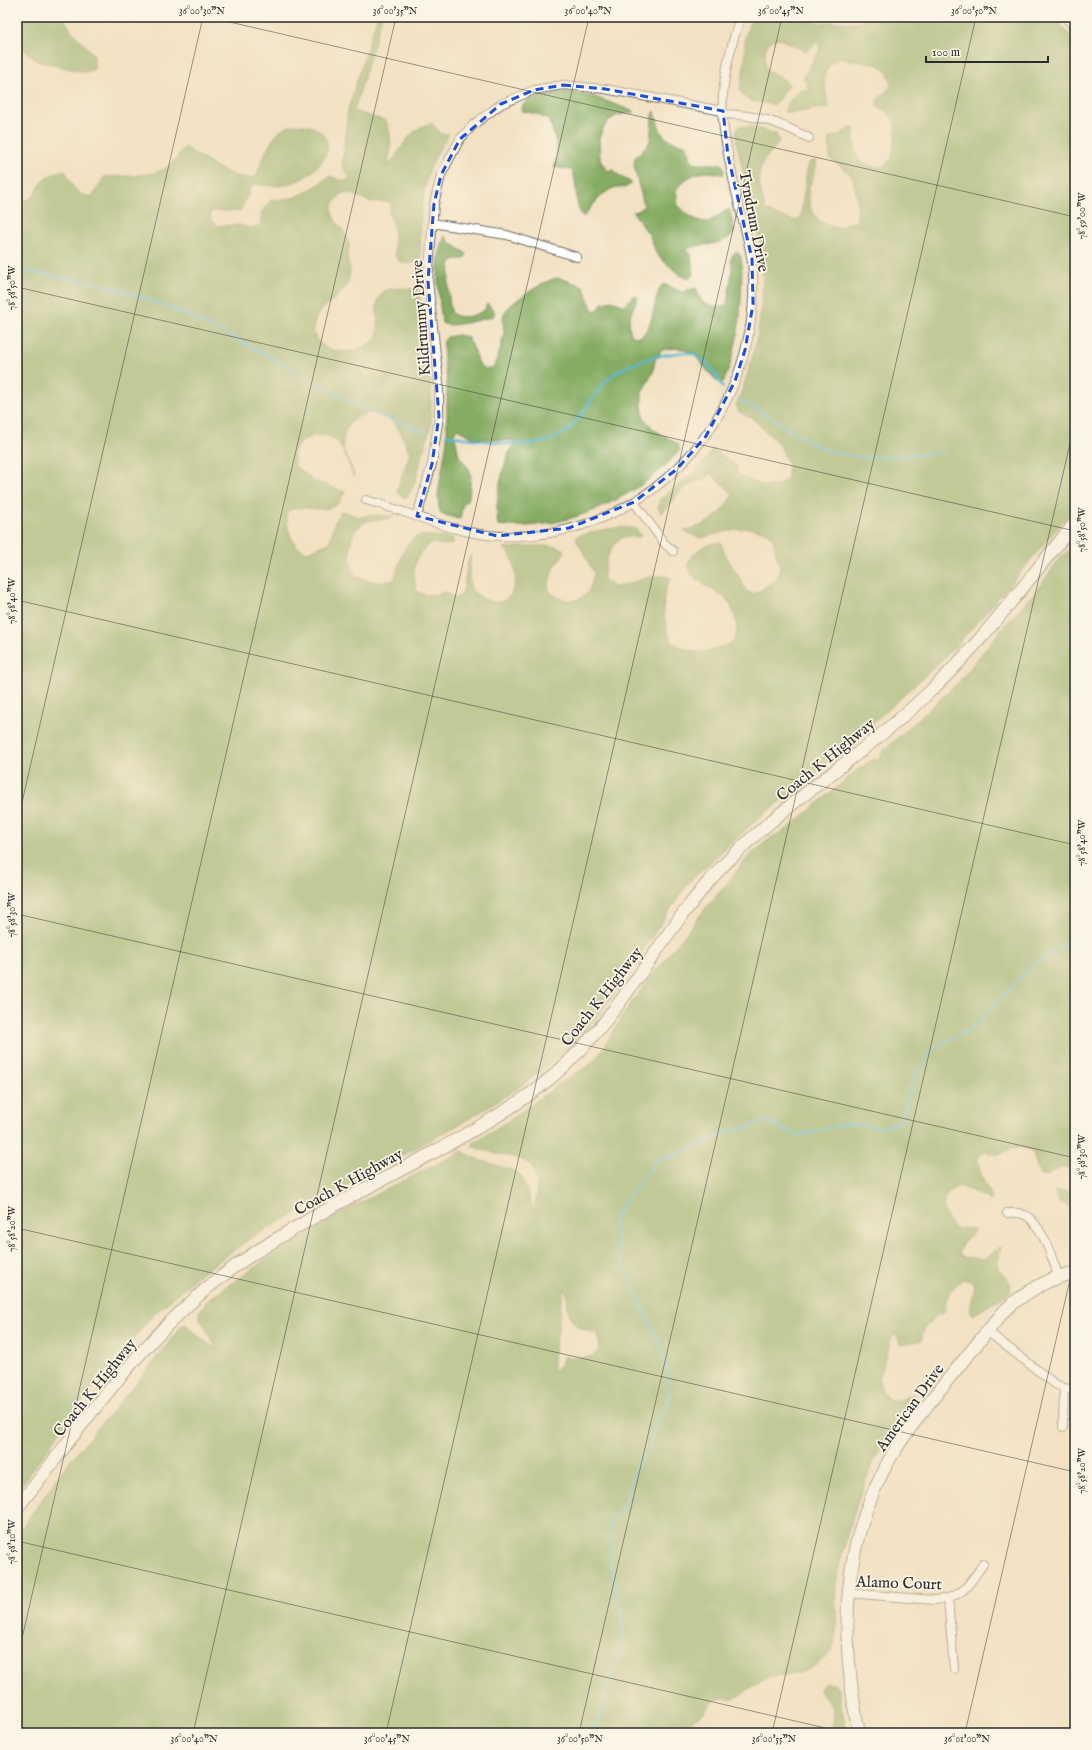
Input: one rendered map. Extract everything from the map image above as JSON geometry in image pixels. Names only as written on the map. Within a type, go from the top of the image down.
[{"type":"street","name":"Tyndrum Drive","points":[[366,500],[470,531],[511,536],[570,528],[603,517],[634,502],[677,469],[706,436],[732,389],[745,350],[753,304],[752,259],[728,156],[723,113],[728,63],[740,17]]},
{"type":"street","points":[[1068,17],[1075,25]]},
{"type":"street","name":"Kildrummy Drive","points":[[417,516],[432,464],[439,416],[439,383],[428,281],[435,193],[440,175],[456,145],[473,125],[501,104],[516,96],[544,87],[570,84],[605,89],[723,113],[770,119],[809,138]]},
{"type":"street","points":[[432,223],[507,235],[577,257]]},
{"type":"street","points":[[634,502],[664,543],[673,551]]},
{"type":"street","name":"Coach K Highway","points":[[17,1508],[131,1365],[166,1326],[206,1289],[255,1252],[509,1108],[541,1086],[566,1065],[590,1040],[611,1014],[684,912],[720,869],[753,838],[900,719],[930,692],[972,648],[1075,523]]},
{"type":"street","points":[[1007,1213],[1022,1213],[1032,1220],[1041,1233],[1059,1278]]},
{"type":"street","name":"American Drive","points":[[859,1733],[848,1670],[846,1624],[847,1594],[852,1564],[864,1516],[875,1488],[891,1456],[914,1422],[1005,1310],[1020,1297],[1037,1286],[1075,1273]]},
{"type":"street","points":[[987,1331],[1040,1373],[1064,1388],[1075,1390]]},
{"type":"street","points":[[1063,1427],[1064,1388]]},
{"type":"street","name":"Alamo Court","points":[[847,1594],[934,1600],[948,1598],[964,1590],[983,1564]]},
{"type":"street","points":[[948,1598],[954,1669]]},
{"type":"highlighted area","points":[[563,85],[605,89],[723,111],[728,156],[752,259],[753,304],[745,350],[735,381],[706,436],[677,469],[634,502],[569,528],[497,536],[417,516],[432,464],[439,416],[428,281],[434,204],[441,175],[460,139],[501,104],[534,90]]},
{"type":"green space","points":[[17,17],[64,18],[71,30],[94,55],[94,69],[88,72],[82,72],[37,61],[17,44]]},
{"type":"green space","points":[[377,17],[382,17],[354,111],[386,121],[390,132],[391,144],[387,167],[410,136],[423,126],[431,123],[442,134],[449,134],[433,161],[423,197],[421,221],[421,259],[406,264],[400,262],[395,256],[393,222],[389,214],[392,202],[370,202],[352,194],[343,193],[336,201],[332,207],[332,213],[346,236],[349,244],[347,259],[350,270],[349,281],[339,295],[319,314],[315,321],[313,330],[314,335],[325,347],[342,352],[353,351],[372,342],[377,336],[377,308],[379,297],[383,292],[395,288],[419,289],[423,333],[431,387],[431,425],[415,482],[408,496],[404,498],[397,492],[410,453],[401,433],[394,423],[386,417],[368,413],[353,420],[347,427],[344,436],[343,449],[354,477],[338,442],[329,436],[323,435],[310,437],[299,444],[294,454],[295,466],[314,481],[345,492],[339,502],[332,507],[326,509],[298,508],[292,509],[286,513],[289,531],[297,546],[307,552],[329,543],[336,518],[342,511],[359,517],[371,515],[396,516],[389,519],[366,522],[359,526],[350,546],[351,562],[355,576],[374,581],[384,582],[394,580],[402,555],[406,546],[411,540],[417,537],[437,536],[453,539],[453,544],[442,545],[431,543],[420,553],[414,570],[417,591],[431,595],[446,592],[454,598],[460,597],[464,587],[467,565],[471,554],[469,570],[470,585],[476,594],[482,598],[494,602],[503,601],[510,596],[514,587],[514,566],[511,556],[504,548],[553,546],[565,551],[552,571],[548,588],[559,598],[564,600],[575,600],[580,599],[586,594],[591,586],[594,573],[577,541],[577,536],[614,528],[636,529],[641,536],[624,537],[611,549],[606,561],[604,579],[615,587],[651,577],[665,576],[672,578],[665,592],[664,600],[666,625],[671,641],[685,649],[702,652],[728,645],[734,640],[737,629],[730,604],[722,595],[698,581],[692,575],[688,569],[689,562],[694,554],[703,547],[710,544],[721,543],[746,591],[755,594],[777,579],[780,568],[772,536],[763,531],[747,528],[732,530],[701,538],[683,531],[707,523],[718,515],[733,495],[711,474],[705,479],[692,483],[681,491],[661,513],[658,508],[660,499],[699,469],[713,449],[736,466],[736,473],[761,485],[772,486],[788,478],[788,464],[780,445],[753,419],[739,412],[736,406],[755,345],[762,302],[763,281],[759,238],[737,146],[736,130],[740,126],[758,128],[776,134],[779,140],[762,164],[760,170],[759,176],[765,209],[776,215],[797,221],[801,215],[808,163],[815,160],[815,171],[809,188],[810,206],[815,216],[823,223],[840,228],[847,223],[856,222],[856,198],[851,175],[830,159],[829,138],[841,134],[851,126],[854,128],[855,150],[861,160],[866,164],[882,167],[892,157],[896,133],[894,121],[887,111],[877,106],[877,100],[891,86],[889,76],[880,66],[873,64],[849,61],[841,58],[829,66],[826,72],[825,86],[829,108],[791,113],[785,112],[786,106],[799,90],[808,90],[807,83],[803,78],[820,49],[818,42],[806,52],[778,38],[773,40],[767,46],[765,54],[766,69],[786,81],[789,85],[774,105],[751,101],[743,96],[740,90],[745,60],[745,38],[752,17],[795,17],[820,23],[859,23],[866,17],[1054,17],[1075,41],[1075,507],[1003,593],[956,646],[833,760],[753,823],[689,882],[596,1019],[569,1049],[517,1089],[462,1123],[254,1236],[199,1275],[149,1319],[81,1403],[17,1491],[17,201],[29,199],[48,177],[65,170],[75,189],[82,195],[93,196],[104,177],[136,176],[159,171],[172,164],[185,147],[209,163],[239,177],[256,177],[266,151],[278,133],[293,125],[303,125],[314,128],[323,134],[326,139],[327,150],[322,161],[308,175],[296,182],[284,185],[269,186],[253,184],[240,211],[210,211],[211,220],[218,226],[237,225],[251,228],[260,225],[262,211],[271,200],[296,197],[310,190],[330,176],[345,181],[350,178],[342,166],[348,109]]},
{"type":"green space","points":[[565,92],[595,97],[635,112],[618,115],[609,120],[602,130],[599,139],[600,160],[607,171],[613,169],[619,176],[632,183],[625,188],[613,188],[607,191],[583,217],[578,206],[572,170],[554,167],[557,149],[550,121],[537,114],[521,111],[523,105],[533,98],[546,94]]},
{"type":"green space","points":[[655,111],[662,134],[676,143],[685,145],[689,151],[691,160],[698,164],[722,164],[724,170],[723,175],[703,172],[691,176],[676,190],[678,205],[696,220],[705,222],[710,221],[729,209],[735,232],[724,241],[691,247],[685,250],[691,254],[693,274],[688,279],[680,275],[657,255],[650,236],[633,212],[638,211],[644,206],[634,166],[635,157],[650,142],[652,117]]},
{"type":"green space","points":[[445,236],[449,242],[467,254],[464,259],[456,259],[451,262],[448,288],[452,314],[461,317],[472,315],[485,310],[487,303],[495,313],[492,317],[452,325],[442,323],[438,290],[438,268],[441,246]]},
{"type":"green space","points":[[737,252],[741,257],[742,265],[739,324],[734,351],[724,381],[720,383],[690,352],[683,349],[674,348],[662,350],[655,360],[653,372],[642,392],[644,418],[653,429],[678,444],[680,450],[663,468],[643,484],[621,497],[597,509],[573,518],[548,524],[522,526],[498,525],[497,506],[500,482],[507,458],[515,441],[474,438],[457,429],[454,433],[459,456],[469,469],[471,476],[469,498],[463,504],[460,519],[441,514],[438,494],[447,441],[447,381],[443,343],[447,337],[458,335],[468,337],[480,366],[486,369],[493,368],[501,346],[504,332],[504,314],[519,298],[552,279],[557,278],[583,286],[593,311],[598,310],[602,303],[613,301],[624,306],[633,296],[638,297],[630,316],[629,326],[632,336],[640,337],[645,332],[652,319],[659,290],[663,284],[682,292],[696,288],[702,302],[708,305],[720,307],[727,305],[732,271],[731,259],[733,254]]},
{"type":"green space","points":[[1075,546],[1075,1170],[1071,1168],[1063,1168],[1045,1176],[1039,1174],[1032,1151],[1028,1149],[1015,1148],[1000,1155],[984,1152],[978,1157],[978,1163],[982,1178],[992,1197],[990,1201],[981,1195],[959,1186],[947,1194],[943,1205],[944,1211],[954,1229],[963,1228],[974,1230],[964,1241],[959,1252],[963,1257],[984,1259],[1001,1246],[997,1267],[1010,1283],[1011,1292],[973,1315],[970,1311],[975,1285],[971,1281],[963,1279],[947,1298],[945,1312],[933,1319],[926,1327],[922,1335],[922,1340],[900,1344],[897,1336],[893,1335],[878,1379],[883,1393],[889,1400],[900,1400],[910,1395],[914,1397],[914,1404],[900,1418],[887,1438],[874,1461],[863,1487],[846,1540],[836,1584],[836,1629],[833,1646],[830,1652],[821,1661],[806,1670],[795,1674],[768,1677],[737,1697],[714,1701],[698,1717],[661,1733],[17,1733],[17,1534],[69,1462],[142,1376],[182,1325],[187,1325],[193,1332],[217,1350],[199,1316],[200,1310],[209,1299],[285,1246],[350,1208],[462,1151],[479,1160],[512,1170],[521,1175],[534,1211],[537,1190],[536,1176],[531,1167],[524,1161],[514,1157],[472,1146],[474,1142],[514,1117],[561,1083],[591,1064],[601,1052],[627,1009],[648,981],[748,857],[769,839],[789,828],[857,770],[872,760],[879,760],[883,751],[958,683],[1006,624],[1035,592],[1062,556]],"holes":[[[565,1288],[568,1310],[572,1320],[580,1328],[598,1334],[598,1350],[591,1356],[564,1357],[559,1366],[553,1371],[553,1359],[559,1325],[561,1301]]]},
{"type":"green space","points":[[1075,1190],[1075,1210],[1058,1201],[1055,1191],[1071,1192]]},
{"type":"green space","points":[[826,1683],[834,1684],[838,1689],[847,1733],[827,1733],[834,1715],[832,1706],[820,1691],[821,1687]]},
{"type":"waterway","points":[[17,270],[100,284],[158,303],[217,329],[360,407],[426,432]]},
{"type":"waterway","points":[[446,435],[489,442],[520,444],[535,444],[548,441],[569,430],[583,413],[601,386],[617,372],[633,364],[654,357],[676,353],[693,354],[698,356],[711,368],[723,387]]},
{"type":"waterway","points":[[738,399],[768,415],[811,443],[827,450],[859,457],[875,458],[942,452]]},
{"type":"waterway","points":[[584,1733],[599,1721],[607,1688],[622,1646],[622,1616],[610,1562],[611,1521],[624,1507],[637,1463],[649,1449],[653,1430],[669,1403],[668,1375],[660,1345],[617,1252],[614,1222],[619,1209],[658,1158],[671,1157],[719,1135],[766,1121],[800,1135],[849,1123],[884,1128],[901,1121],[913,1080],[933,1048],[972,1028],[1031,967],[1075,937]]},
{"type":"waterway","points":[[873,1732],[896,1731],[906,1733]]}]
